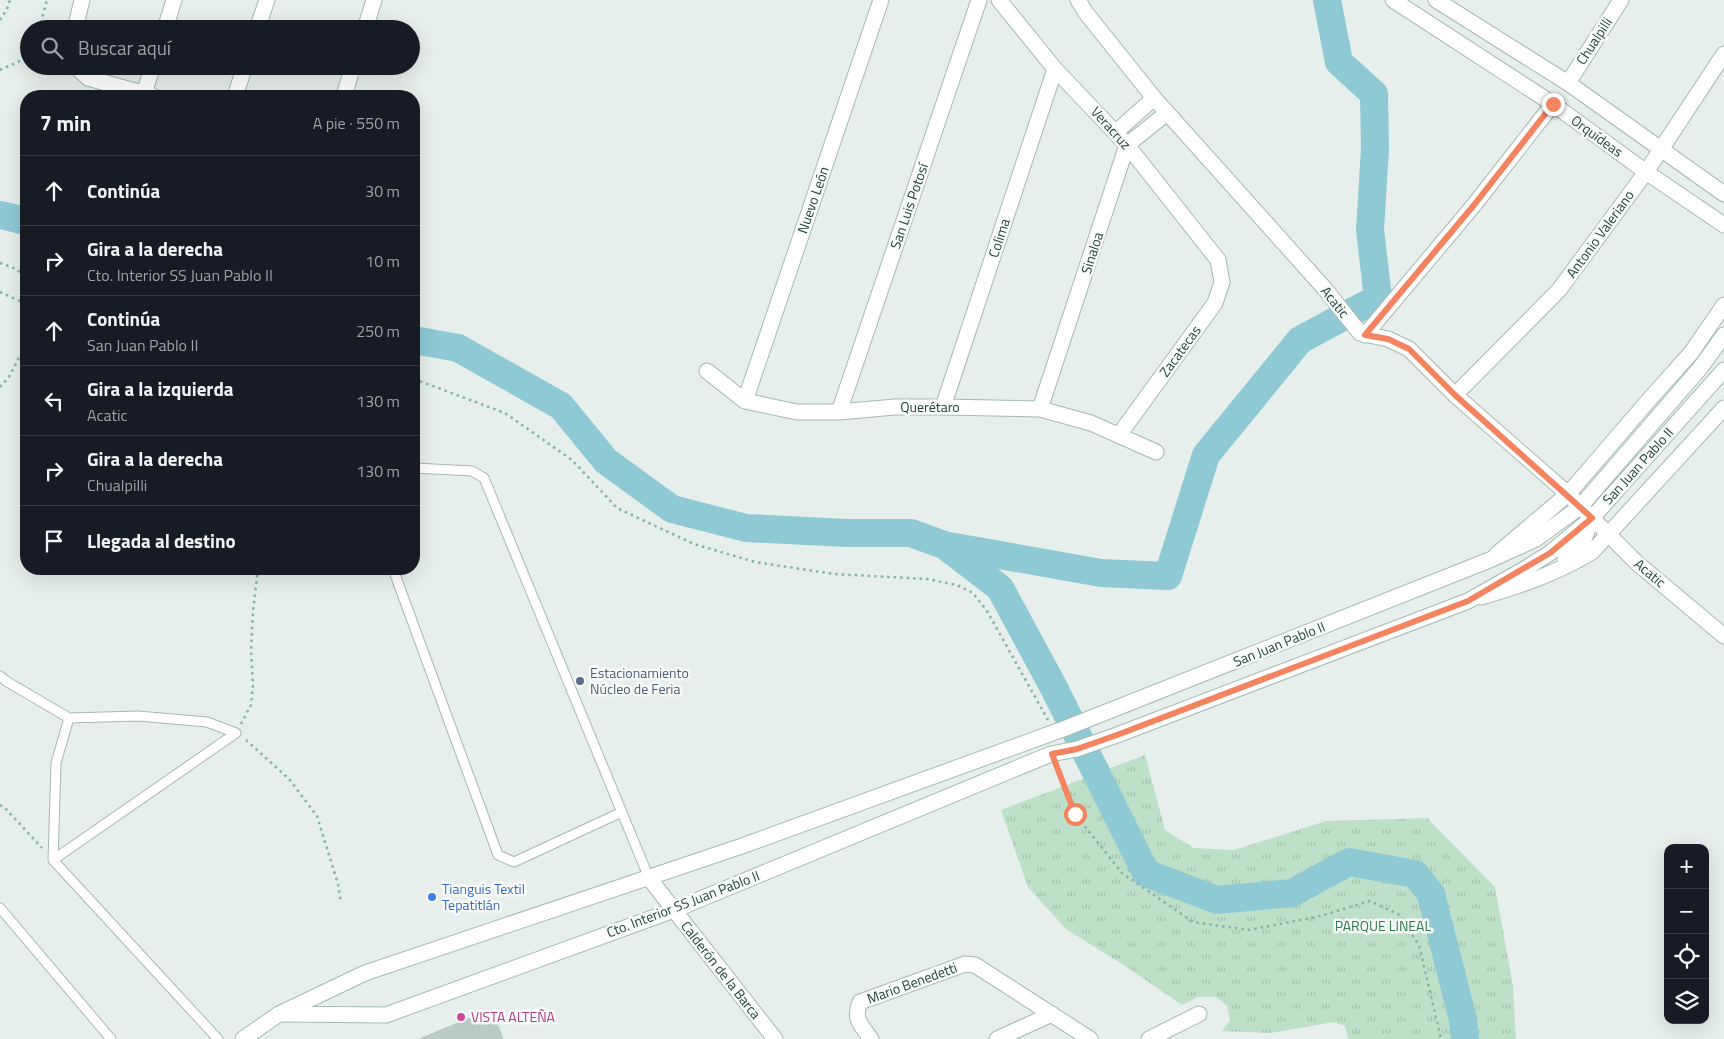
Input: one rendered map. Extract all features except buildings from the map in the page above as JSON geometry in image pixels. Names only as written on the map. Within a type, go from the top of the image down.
[{"type":"street","points":[[77,20],[82,0]]},
{"type":"street","points":[[167,20],[174,0]]},
{"type":"street","points":[[260,20],[267,0]]},
{"type":"street","points":[[368,20],[374,0]]},
{"type":"street","name":"Nuevo León","points":[[745,401],[880,0]]},
{"type":"street","name":"San Luis Potosí","points":[[840,412],[979,0]]},
{"type":"street","name":"Veracruz","points":[[999,0],[1055,68],[1127,145],[1218,260]]},
{"type":"street","name":"Acatic","points":[[1078,0],[1086,13],[1154,98],[1363,334],[1388,339],[1409,349],[1455,395],[1568,494],[1637,563],[1722,629]]},
{"type":"street","name":"Orquídeas","points":[[1393,0],[1553,104],[1646,172],[1724,225]]},
{"type":"street","name":"Orquídeas","points":[[1436,0],[1568,83],[1724,194]]},
{"type":"street","name":"Chualpilli","points":[[1568,83],[1621,0]]},
{"type":"street","name":"Antonio Valeriano","points":[[1455,395],[1559,290],[1646,172],[1724,54]]},
{"type":"street","name":"Colima","points":[[943,407],[1055,68]]},
{"type":"street","points":[[85,75],[88,78],[130,90]]},
{"type":"street","points":[[149,90],[151,75]]},
{"type":"street","points":[[237,90],[242,75]]},
{"type":"street","points":[[346,90],[351,75]]},
{"type":"street","points":[[1116,132],[1154,98]]},
{"type":"street","points":[[1363,334],[1474,205],[1553,104]]},
{"type":"street","points":[[1127,145],[1167,113]]},
{"type":"street","name":"Sinaloa","points":[[1040,409],[1127,145]]},
{"type":"street","name":"Zacatecas","points":[[1119,435],[1215,303],[1222,282],[1218,260]]},
{"type":"street","name":"San Juan Pablo II","points":[[1492,559],[1568,494],[1691,353],[1724,305]]},
{"type":"street","name":"San Juan Pablo II","points":[[1060,730],[1492,559],[1536,539],[1580,506],[1701,368],[1724,335]]},
{"type":"street","name":"San Juan Pablo II","points":[[1468,601],[1550,553],[1592,518],[1724,370]]},
{"type":"street","name":"Querétaro","points":[[707,371],[745,401],[797,412],[840,412],[895,407],[1040,409],[1074,417],[1156,452]]},
{"type":"street","name":"San Juan Pablo II","points":[[1077,749],[1468,601],[1542,578],[1576,562],[1592,552],[1724,408]]},
{"type":"street","points":[[1509,589],[1537,577],[1560,563],[1582,545],[1592,518]]},
{"type":"street","points":[[243,1039],[279,1014],[365,973],[742,846],[1060,730]]},
{"type":"street","name":"Cto. Interior SS Juan Pablo II","points":[[279,1014],[386,1015],[674,910],[1052,754],[1077,749]]},
{"type":"street","name":"Calderón de la Barca","points":[[649,878],[775,1039]]},
{"type":"street","name":"Mario Benedetti","points":[[871,1039],[858,1020],[856,1012],[860,1002],[965,964],[975,965],[1052,1014]]},
{"type":"street","points":[[997,1039],[1052,1014],[1090,1039]]},
{"type":"street","points":[[1149,1039],[1199,1014]]},
{"type":"lane","points":[[420,468],[472,471],[484,478],[649,878]]},
{"type":"lane","points":[[395,575],[498,855],[514,862],[622,812]]},
{"type":"lane","points":[[0,676],[69,718],[138,716],[208,722],[236,734]]},
{"type":"lane","points":[[69,718],[56,763],[53,860],[218,1039]]},
{"type":"lane","points":[[53,860],[236,734]]},
{"type":"lane","points":[[0,908],[111,1039]]},
{"type":"path","points":[[0,20],[10,0]]},
{"type":"path","points":[[41,20],[47,0]]},
{"type":"path","points":[[0,70],[20,62]]},
{"type":"path","points":[[0,263],[20,272]]},
{"type":"path","points":[[0,292],[20,301]]},
{"type":"path","points":[[0,387],[9,377],[20,356]]},
{"type":"path","points":[[420,381],[505,413],[572,460],[617,508],[694,544],[755,562],[834,574],[928,579],[956,585],[973,593],[987,611],[1060,730]]},
{"type":"path","points":[[257,575],[251,651],[253,685],[251,704],[236,734],[289,779],[316,816],[338,884],[341,903]]},
{"type":"path","points":[[1052,754],[1075,814],[1122,873],[1192,922],[1249,930],[1320,916],[1370,900],[1398,914],[1419,945],[1442,1039]]},
{"type":"path","points":[[0,806],[5,808],[53,860]]},
{"type":"green space","name":"PARQUE LINEAL","points":[[1145,755],[1165,830],[1194,848],[1234,850],[1326,821],[1427,818],[1495,887],[1513,986],[1516,1039],[1348,1039],[1345,1026],[1334,1022],[1271,1033],[1222,1031],[1230,1020],[1227,1006],[1216,997],[1197,997],[1182,1005],[1066,929],[1028,887],[1001,810]]},
{"type":"waterway","points":[[949,546],[1101,573],[1168,576],[1206,455],[1300,340],[1378,298],[1370,230],[1375,149],[1374,94],[1339,62],[1327,0]]},
{"type":"waterway","points":[[0,215],[20,220]]},
{"type":"waterway","points":[[420,341],[458,348],[561,406],[606,461],[672,509],[746,528],[847,533],[911,533],[944,545],[1000,588],[1054,688],[1146,873],[1217,900],[1292,893],[1349,862],[1415,874],[1431,894],[1463,1020],[1465,1039]]},
{"type":"place","name":"Estacionamiento Núcleo de Feria","points":[[580,681]]},
{"type":"place","name":"Tianguis Textil Tepatitlán","points":[[432,897]]},
{"type":"place","name":"VISTA ALTEÑA","points":[[461,1017]]},
{"type":"route","points":[[1075,814],[1052,754],[1077,749],[1117,735],[1468,601],[1550,553],[1592,518],[1568,494],[1455,395],[1409,349],[1388,339],[1365,335],[1474,205],[1553,104]]}]
